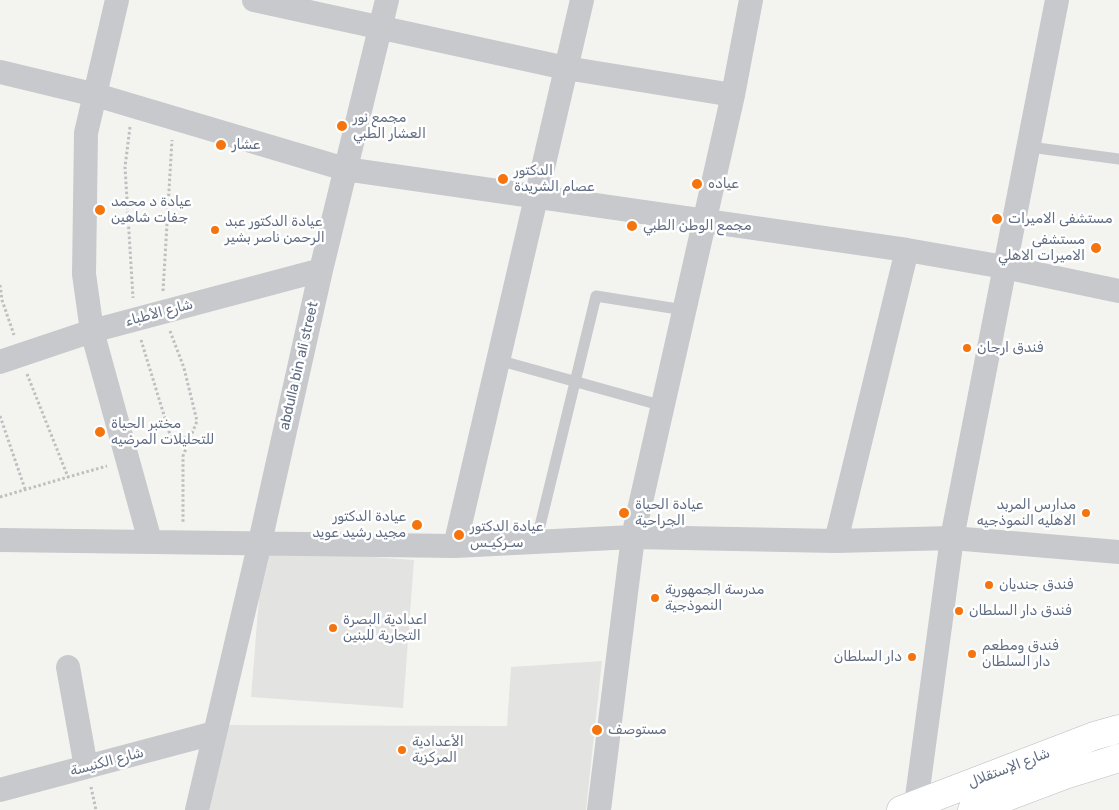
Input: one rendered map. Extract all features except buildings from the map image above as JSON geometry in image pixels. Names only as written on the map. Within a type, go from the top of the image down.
[{"type":"main road","name":"شارع الإستقلال","points":[[908,807],[1086,739],[1119,729]]},
{"type":"main road","name":"شارع الإستقلال","points":[[972,810],[1065,775],[1119,758]]},
{"type":"street","points":[[116,0],[86,133],[83,210],[84,274],[92,331],[150,541]]},
{"type":"street","points":[[254,0],[566,68],[733,95]]},
{"type":"street","name":"abdulla bin ali street","points":[[197,810],[321,270],[387,0]]},
{"type":"street","points":[[455,546],[582,0]]},
{"type":"street","points":[[599,810],[633,537],[733,95],[751,0]]},
{"type":"street","points":[[908,807],[952,538],[1004,267],[1030,147],[1057,0]]},
{"type":"street","points":[[0,72],[96,95],[346,169],[535,198],[907,250],[1004,267],[1119,291]]},
{"type":"street","points":[[836,542],[907,250]]},
{"type":"street","name":"شارع الأطباء","points":[[10,359],[92,331],[321,270]]},
{"type":"street","points":[[0,540],[455,546],[633,537],[836,542],[952,538],[1119,552]]},
{"type":"street","points":[[68,667],[86,767]]},
{"type":"street","name":"شارع الكنيسة","points":[[0,790],[214,733]]},
{"type":"lane","points":[[1030,147],[1119,159]]},
{"type":"lane","points":[[536,542],[596,296],[684,310]]},
{"type":"lane","points":[[498,360],[663,406]]},
{"type":"path","points":[[136,107],[128,135],[125,167],[134,319],[171,438],[190,438]]},
{"type":"path","points":[[174,119],[162,312],[184,368],[197,421],[183,456],[183,541]]},
{"type":"path","points":[[0,285],[10,359],[68,477]]},
{"type":"path","points":[[0,416],[25,489]]},
{"type":"path","points":[[0,496],[128,460]]},
{"type":"shaded area","name":"اعدادية البصرة التجارية للبنين","points":[[263,549],[414,560],[403,708],[251,697]]},
{"type":"shaded area","name":"الأعدادية المركزية","points":[[602,661],[586,810],[198,810],[216,725],[507,726],[511,667]]},
{"type":"place","name":"مجمع نور العشار الطبي","points":[[342,126]]},
{"type":"place","name":"عشار","points":[[221,145]]},
{"type":"place","name":"الدكتور عصام الشريدة","points":[[503,179]]},
{"type":"place","name":"عياده","points":[[697,184]]},
{"type":"place","name":"عيادة د محمد جفات شاهين","points":[[100,210]]},
{"type":"place","name":"مستشفى الاميرات","points":[[997,219]]},
{"type":"place","name":"مجمع الوطن الطبي","points":[[632,226]]},
{"type":"place","name":"عيادة الدكتور عبد الرحمن ناصر بشير","points":[[215,230]]},
{"type":"place","name":"مستشفى الاميرات الاهلي","points":[[1096,248]]},
{"type":"place","name":"فندق ارجان","points":[[967,348]]},
{"type":"place","name":"مختبر الحياة للتحليلات المرضيه","points":[[100,432]]},
{"type":"place","name":"عيادة الحياة الجراحية","points":[[624,513]]},
{"type":"place","name":"مدارس المربد الاهليه النموذجيه","points":[[1086,513]]},
{"type":"place","name":"عيادة الدكتور مجيد رشيد عويد","points":[[417,525]]},
{"type":"place","name":"عيادة الدكتور سـركيـس","points":[[459,535]]},
{"type":"place","name":"فندق جنديان","points":[[989,585]]},
{"type":"place","name":"مدرسة الجمهورية النموذجية","points":[[655,598]]},
{"type":"place","name":"فندق دار السلطان","points":[[959,611]]},
{"type":"place","name":"اعدادية البصرة التجارية للبنين","points":[[333,628]]},
{"type":"place","name":"فندق ومطعم دار السلطان","points":[[972,654]]},
{"type":"place","name":"دار السلطان","points":[[912,657]]},
{"type":"place","name":"مستوصف","points":[[597,730]]},
{"type":"place","name":"الأعدادية المركزية","points":[[402,750]]}]
